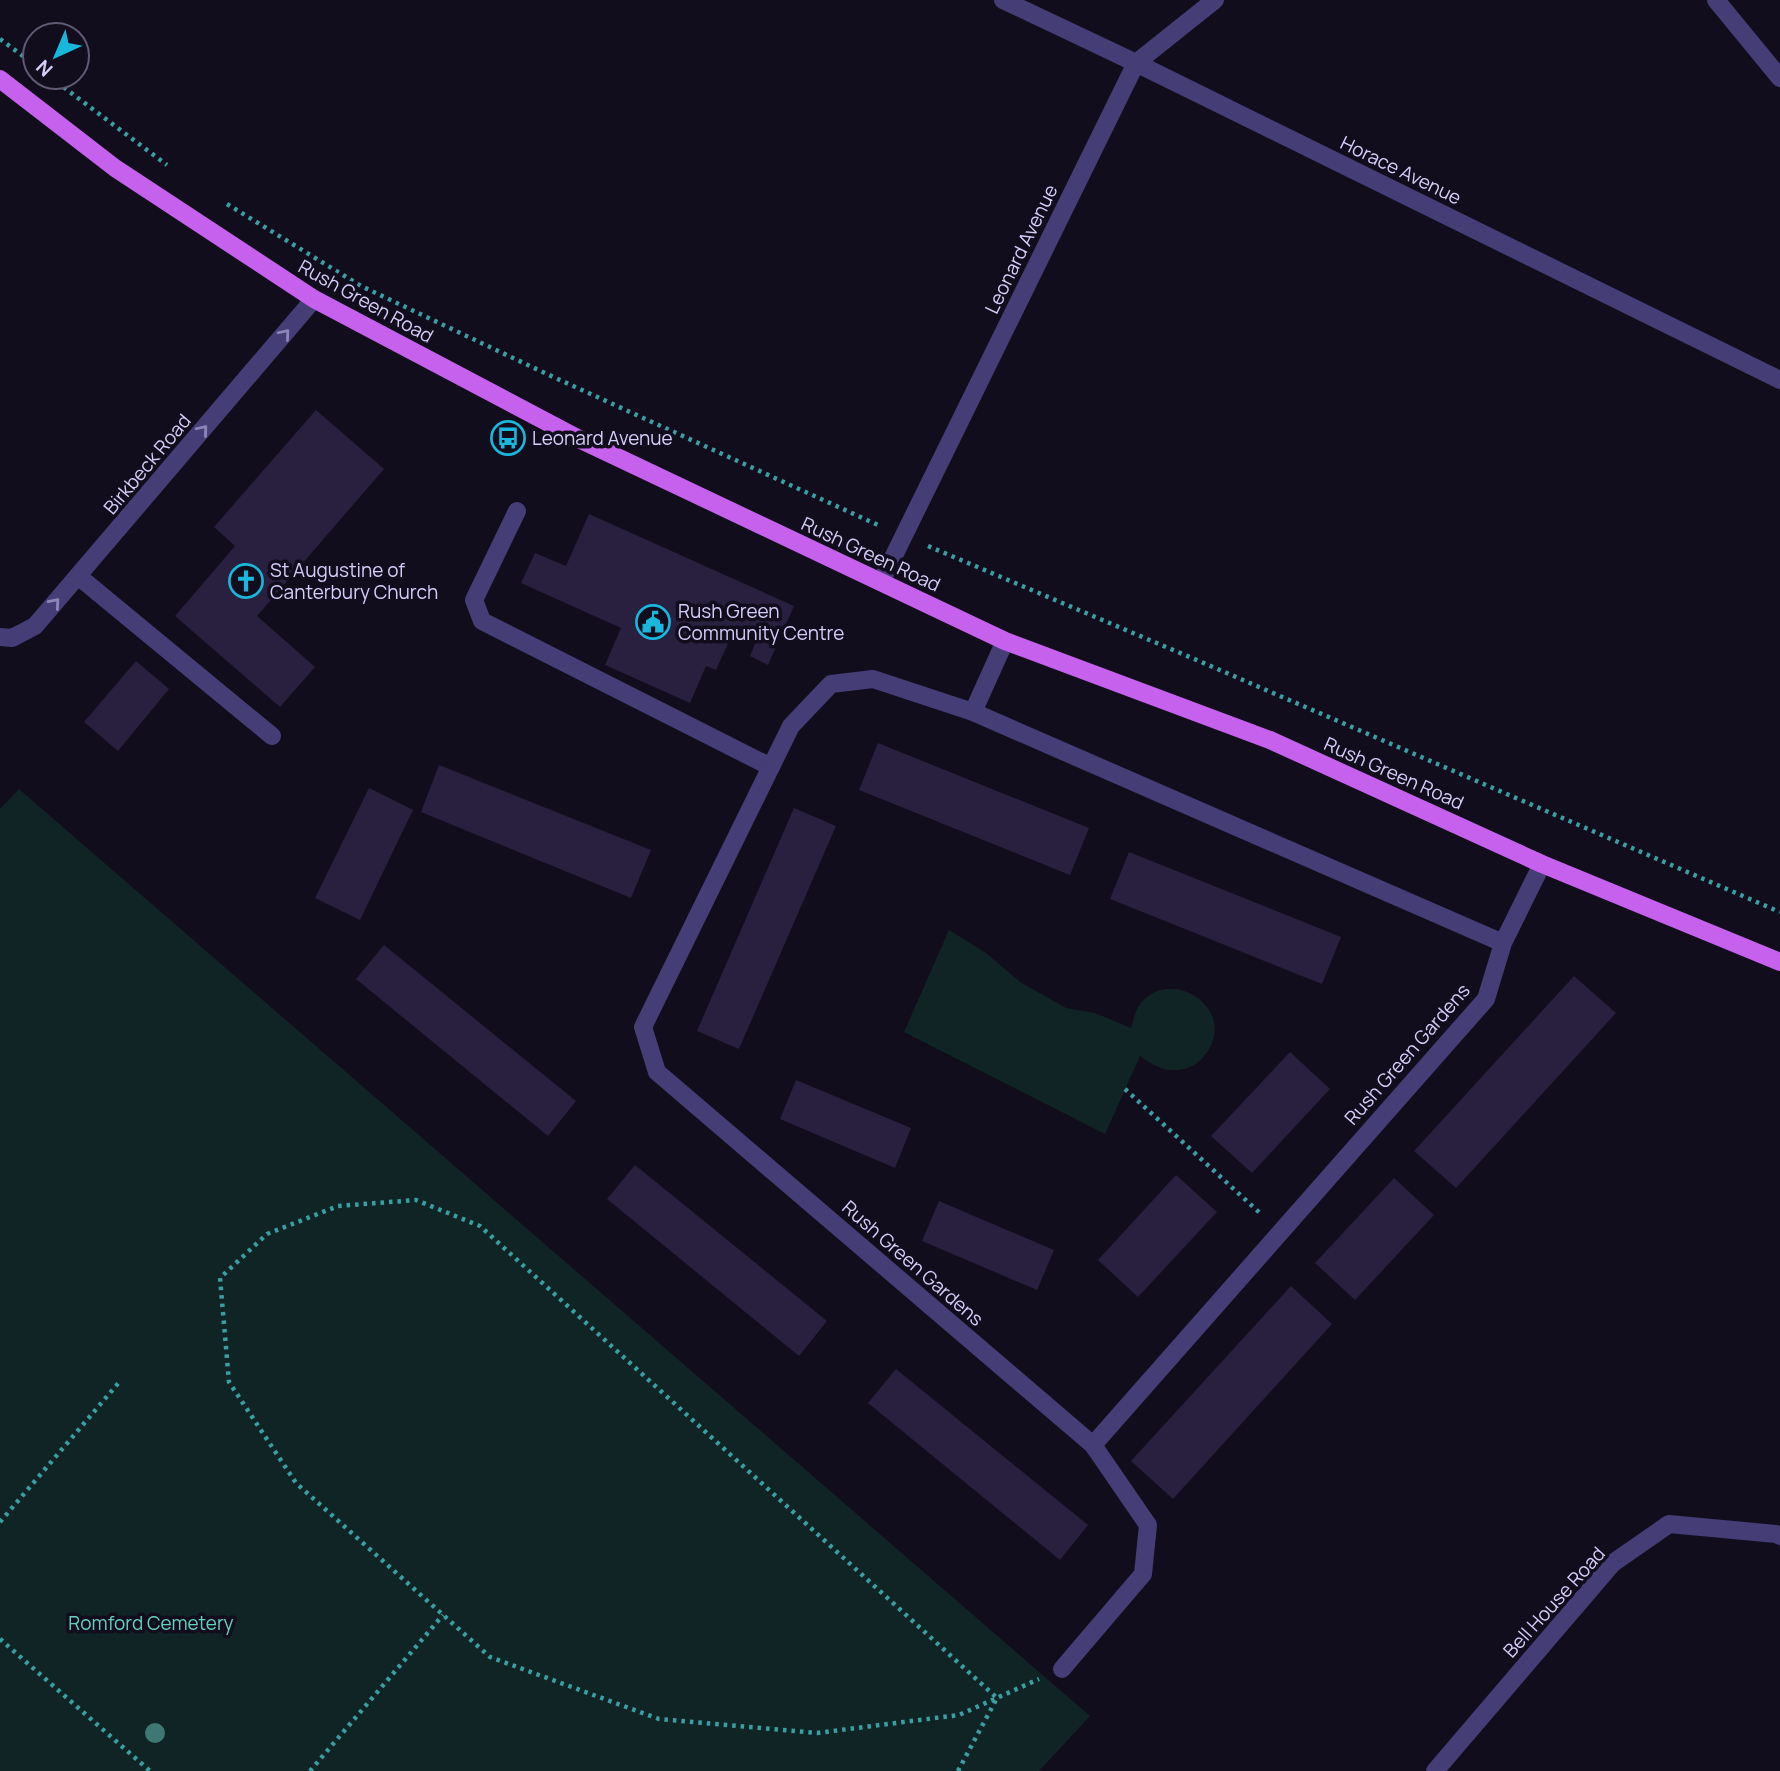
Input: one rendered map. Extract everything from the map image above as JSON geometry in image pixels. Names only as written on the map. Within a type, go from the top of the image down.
[{"type":"main road","name":"Rush Green Road","points":[[0,79],[115,168],[314,299],[579,439],[1005,641],[1270,740],[1542,864],[1780,962]]},
{"type":"street","name":"Horace Avenue","points":[[1003,0],[1780,380]]},
{"type":"street","name":"Leonard Avenue","points":[[881,582],[1136,63],[1216,0]]},
{"type":"street","points":[[1716,0],[1780,78]]},
{"type":"street","name":"Birkbeck Road","points":[[0,637],[12,638],[35,626],[314,299]]},
{"type":"street","points":[[517,511],[474,600],[482,621],[771,767]]},
{"type":"street","points":[[78,576],[272,736]]},
{"type":"street","points":[[974,712],[1005,641]]},
{"type":"street","name":"Rush Green Gardens","points":[[1503,943],[974,712],[873,679],[831,684],[791,726],[643,1027],[657,1072],[1093,1445],[1486,999],[1503,943],[1542,864]]},
{"type":"street","points":[[1062,1669],[1143,1574],[1148,1525],[1093,1445]]},
{"type":"street","name":"Bell House Road","points":[[1434,1771],[1613,1563],[1669,1524],[1780,1536]]},
{"type":"path","points":[[0,39],[21,55]]},
{"type":"path","points":[[1125,1089],[1280,1232]]},
{"type":"path","points":[[997,1698],[480,1226],[416,1200],[338,1206],[267,1234],[220,1278],[229,1381],[296,1483],[490,1657],[659,1719],[817,1733],[960,1715],[1062,1669]]},
{"type":"path","points":[[0,1521],[121,1380]]},
{"type":"path","points":[[310,1771],[443,1615]]},
{"type":"path","points":[[0,1639],[150,1771]]},
{"type":"path","points":[[958,1771],[997,1698]]},
{"type":"green space","name":"Romford Cemetery","points":[[19,789],[1090,1716],[1039,1771],[0,1771],[0,809]]},
{"type":"green space","points":[[949,930],[986,953],[1020,982],[1066,1008],[1095,1013],[1131,1028],[1139,1006],[1154,993],[1168,989],[1183,990],[1207,1007],[1213,1019],[1215,1034],[1209,1049],[1196,1064],[1176,1070],[1157,1066],[1140,1056],[1105,1134],[904,1032]]},
{"type":"building","name":"St Augustine of Canterbury Church","points":[[316,410],[384,469],[257,616],[315,667],[280,707],[175,616],[235,546],[214,527]]},
{"type":"building","points":[[589,514],[794,606],[768,665],[750,656],[758,636],[736,626],[716,670],[706,666],[690,703],[605,665],[621,628],[521,583],[535,553],[566,566]]},
{"type":"building","points":[[136,661],[169,689],[118,751],[84,722]]},
{"type":"building","points":[[878,743],[1089,828],[1070,875],[859,790]]},
{"type":"building","points":[[439,765],[651,850],[631,898],[421,812]]},
{"type":"building","points":[[369,788],[413,810],[360,920],[315,898]]},
{"type":"building","points":[[794,808],[836,826],[739,1049],[697,1031]]},
{"type":"building","points":[[1129,852],[1341,937],[1322,984],[1110,899]]},
{"type":"building","points":[[384,945],[576,1101],[548,1136],[356,979]]},
{"type":"building","points":[[1574,976],[1616,1013],[1456,1188],[1414,1151]]},
{"type":"building","points":[[1290,1052],[1330,1089],[1252,1173],[1211,1136]]},
{"type":"building","points":[[796,1080],[911,1128],[895,1168],[780,1119]]},
{"type":"building","points":[[635,1165],[827,1321],[799,1356],[607,1199]]},
{"type":"building","points":[[1176,1175],[1217,1212],[1138,1297],[1098,1260]]},
{"type":"building","points":[[1394,1178],[1434,1215],[1355,1300],[1315,1263]]},
{"type":"building","points":[[939,1201],[1054,1250],[1037,1290],[922,1241]]},
{"type":"building","points":[[1291,1286],[1332,1324],[1173,1499],[1131,1461]]},
{"type":"building","points":[[896,1369],[1088,1525],[1060,1560],[868,1403]]},
{"type":"place","name":"Leonard Avenue","points":[[508,438]]},
{"type":"place","name":"St Augustine of Canterbury Church","points":[[246,581]]},
{"type":"place","name":"Rush Green Community Centre","points":[[653,622]]}]
